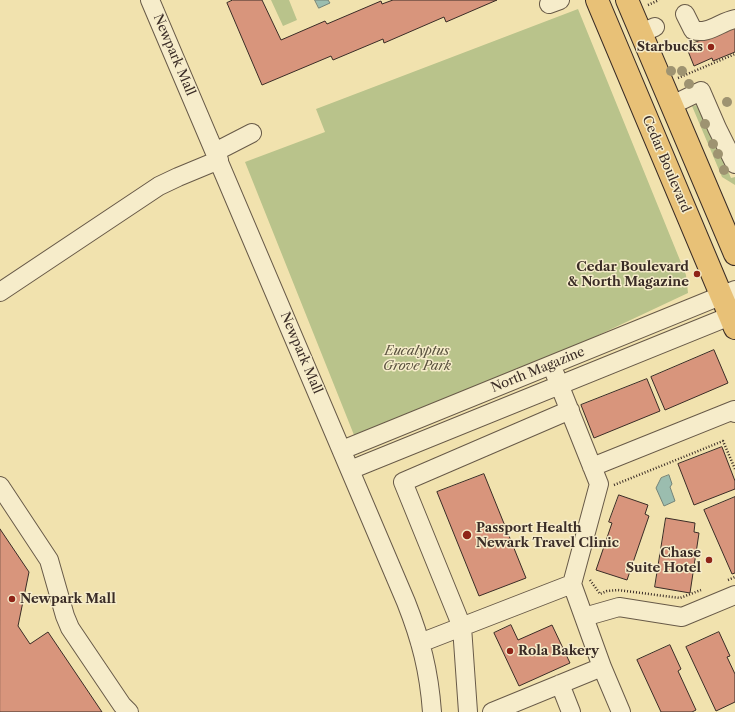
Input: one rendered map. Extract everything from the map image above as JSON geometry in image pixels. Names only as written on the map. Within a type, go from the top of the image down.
[{"type":"main road","name":"Cedar Boulevard","points":[[597,0],[728,293],[733,319]]},
{"type":"main road","points":[[637,3],[648,30],[672,105],[735,254]]},
{"type":"street","name":"Newpark Mall","points":[[150,0],[406,602],[425,656],[432,712]]},
{"type":"street","points":[[685,14],[693,30],[698,32],[704,32],[735,19]]},
{"type":"street","points":[[672,105],[701,92],[735,164]]},
{"type":"street","points":[[2,285],[159,186],[217,156],[252,133]]},
{"type":"street","name":"North Magazine","points":[[342,450],[728,293]]},
{"type":"street","name":"North Magazine","points":[[350,470],[560,385],[733,319]]},
{"type":"street","points":[[552,365],[599,484],[572,584],[602,667],[621,712]]},
{"type":"street","points":[[468,712],[462,627],[403,482],[570,410]]},
{"type":"street","points":[[592,466],[734,410],[735,413]]},
{"type":"street","points":[[0,486],[49,560],[65,616],[70,628],[122,705],[129,712]]},
{"type":"street","points":[[420,643],[572,584]]},
{"type":"street","points":[[584,617],[619,607],[682,617],[735,595]]},
{"type":"street","points":[[492,712],[602,667]]},
{"type":"street","points":[[560,684],[571,712]]},
{"type":"path","points":[[637,3],[659,0]]},
{"type":"path","points":[[666,52],[682,45],[684,49],[686,48]]},
{"type":"path","points":[[677,79],[735,54]]},
{"type":"path","points":[[614,486],[723,441],[735,469]]},
{"type":"path","points":[[722,582],[735,577]]},
{"type":"path","points":[[589,579],[600,594],[607,590],[618,590],[680,598],[702,590]]},
{"type":"green space","points":[[271,0],[289,0],[297,20],[283,26]]},
{"type":"green space","name":"Eucalyptus Grove Park","points":[[578,9],[686,275],[688,293],[554,356],[354,435],[245,162],[325,132],[316,109]]},
{"type":"green space","points":[[697,105],[703,112],[731,178],[735,177],[735,185],[722,177],[692,106]]},
{"type":"shaded area","points":[[315,0],[328,0],[330,3],[319,8]]},
{"type":"shaded area","points":[[669,475],[672,484],[670,487],[675,501],[664,506],[656,488],[661,478]]},
{"type":"building","points":[[233,0],[262,0],[281,40],[325,21],[327,24],[381,1],[382,4],[393,0],[497,0],[446,22],[444,17],[384,43],[383,39],[333,60],[331,56],[262,85],[227,3]]},
{"type":"building","name":"Starbucks","points":[[735,28],[735,52],[713,61],[712,58],[694,66],[686,46]]},
{"type":"building","points":[[714,350],[728,383],[665,410],[651,377]]},
{"type":"building","points":[[647,379],[660,411],[594,438],[581,405]]},
{"type":"building","points":[[722,447],[735,481],[735,489],[694,505],[678,464]]},
{"type":"building","points":[[484,474],[526,578],[479,596],[437,492]]},
{"type":"building","points":[[619,495],[648,505],[645,514],[649,516],[627,580],[596,570],[612,523],[609,522]]},
{"type":"building","points":[[735,497],[735,573],[732,574],[704,510]]},
{"type":"building","points":[[666,518],[695,523],[694,532],[699,533],[690,593],[655,587]]},
{"type":"building","name":"Newpark Mall","points":[[0,529],[29,572],[18,626],[30,644],[48,632],[102,712],[0,712]]},
{"type":"building","points":[[511,625],[518,640],[552,625],[570,663],[519,686],[494,633]]},
{"type":"building","points":[[719,632],[730,656],[727,657],[735,674],[735,702],[716,711],[686,647]]},
{"type":"building","points":[[670,645],[681,669],[678,671],[696,710],[692,712],[661,712],[637,660]]},
{"type":"place","name":"Starbucks","points":[[711,47]]},
{"type":"place","name":"Cedar Boulevard & North Magazine","points":[[697,274]]},
{"type":"place","name":"Passport Health Newark Travel Clinic","points":[[467,535]]},
{"type":"place","name":"Chase Suite Hotel","points":[[709,560]]},
{"type":"place","name":"Newpark Mall","points":[[12,599]]},
{"type":"place","name":"Rola Bakery","points":[[510,651]]}]
